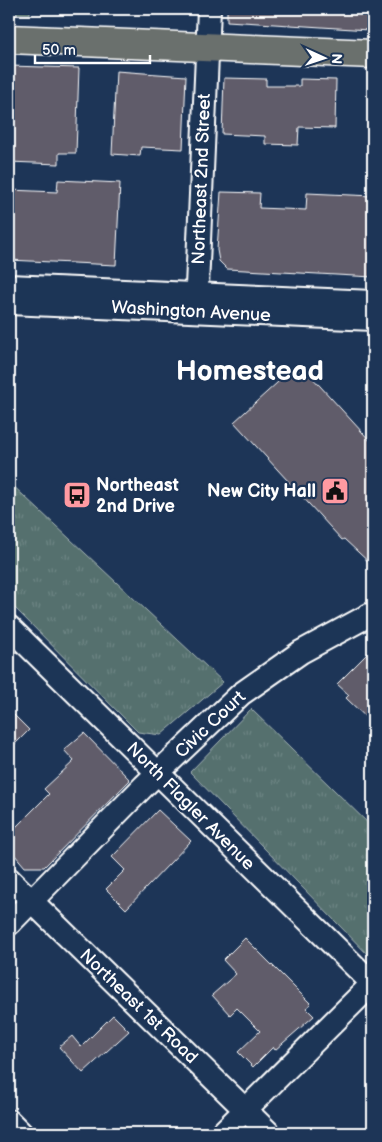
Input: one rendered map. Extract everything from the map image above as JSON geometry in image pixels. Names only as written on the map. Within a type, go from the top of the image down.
[{"type":"main road","points":[[9,39],[373,54]]},
{"type":"street","name":"Northeast 2nd Street","points":[[196,303],[209,9]]},
{"type":"street","name":"Washington Avenue","points":[[9,286],[373,319]]},
{"type":"street","name":"Washington Avenue","points":[[9,303],[373,302]]},
{"type":"street","name":"Civic Court","points":[[158,772],[241,694],[264,676],[318,642],[373,612]]},
{"type":"street","name":"North Flagler Avenue","points":[[9,627],[373,984]]},
{"type":"street","points":[[9,924],[158,772]]},
{"type":"street","name":"Northeast 1st Road","points":[[9,879],[269,1133]]},
{"type":"street","points":[[222,1133],[373,984]]},
{"type":"street","points":[[9,1121],[21,1133]]},
{"type":"green space","points":[[9,9],[30,9],[30,14],[9,13]]},
{"type":"green space","points":[[9,482],[223,682],[161,735],[138,732],[9,602]]},
{"type":"green space","points":[[251,709],[373,828],[373,960],[190,772]]},
{"type":"building","points":[[227,9],[370,9],[369,30],[227,21]]},
{"type":"building","points":[[9,66],[79,68],[76,153],[59,153],[59,164],[9,162]]},
{"type":"building","points":[[116,71],[186,76],[183,149],[141,147],[140,156],[112,154]]},
{"type":"building","points":[[224,78],[266,79],[266,86],[300,86],[300,79],[336,80],[335,128],[299,127],[298,145],[265,144],[265,136],[222,134]]},
{"type":"building","points":[[58,180],[120,183],[116,265],[9,260],[9,190],[57,192]]},
{"type":"building","points":[[221,192],[260,193],[259,208],[306,210],[307,193],[373,196],[373,277],[227,269],[219,261],[217,250]]},
{"type":"building","name":"New City Hall","points":[[299,363],[373,444],[373,566],[344,539],[342,540],[234,422]]},
{"type":"building","points":[[373,648],[373,724],[346,698],[349,695],[337,684]]},
{"type":"building","points":[[9,710],[29,730],[9,750]]},
{"type":"building","points":[[84,733],[130,780],[44,867],[25,867],[9,848],[9,842],[14,836],[11,832],[49,794],[44,789],[74,761],[64,750]]},
{"type":"building","points":[[158,810],[191,841],[126,909],[106,889],[125,870],[112,857]]},
{"type":"building","points":[[245,938],[311,1004],[306,1008],[314,1016],[275,1050],[273,1047],[253,1067],[238,1052],[260,1031],[237,1008],[230,1015],[212,995],[236,974],[223,960]]},
{"type":"building","points":[[113,1015],[129,1031],[83,1073],[59,1047],[72,1036],[81,1047]]},
{"type":"place","name":"New City Hall","points":[[335,491]]},
{"type":"place","name":"Northeast 2nd Drive","points":[[77,495]]},
{"type":"district","name":"Homestead","points":[[250,370]]}]
